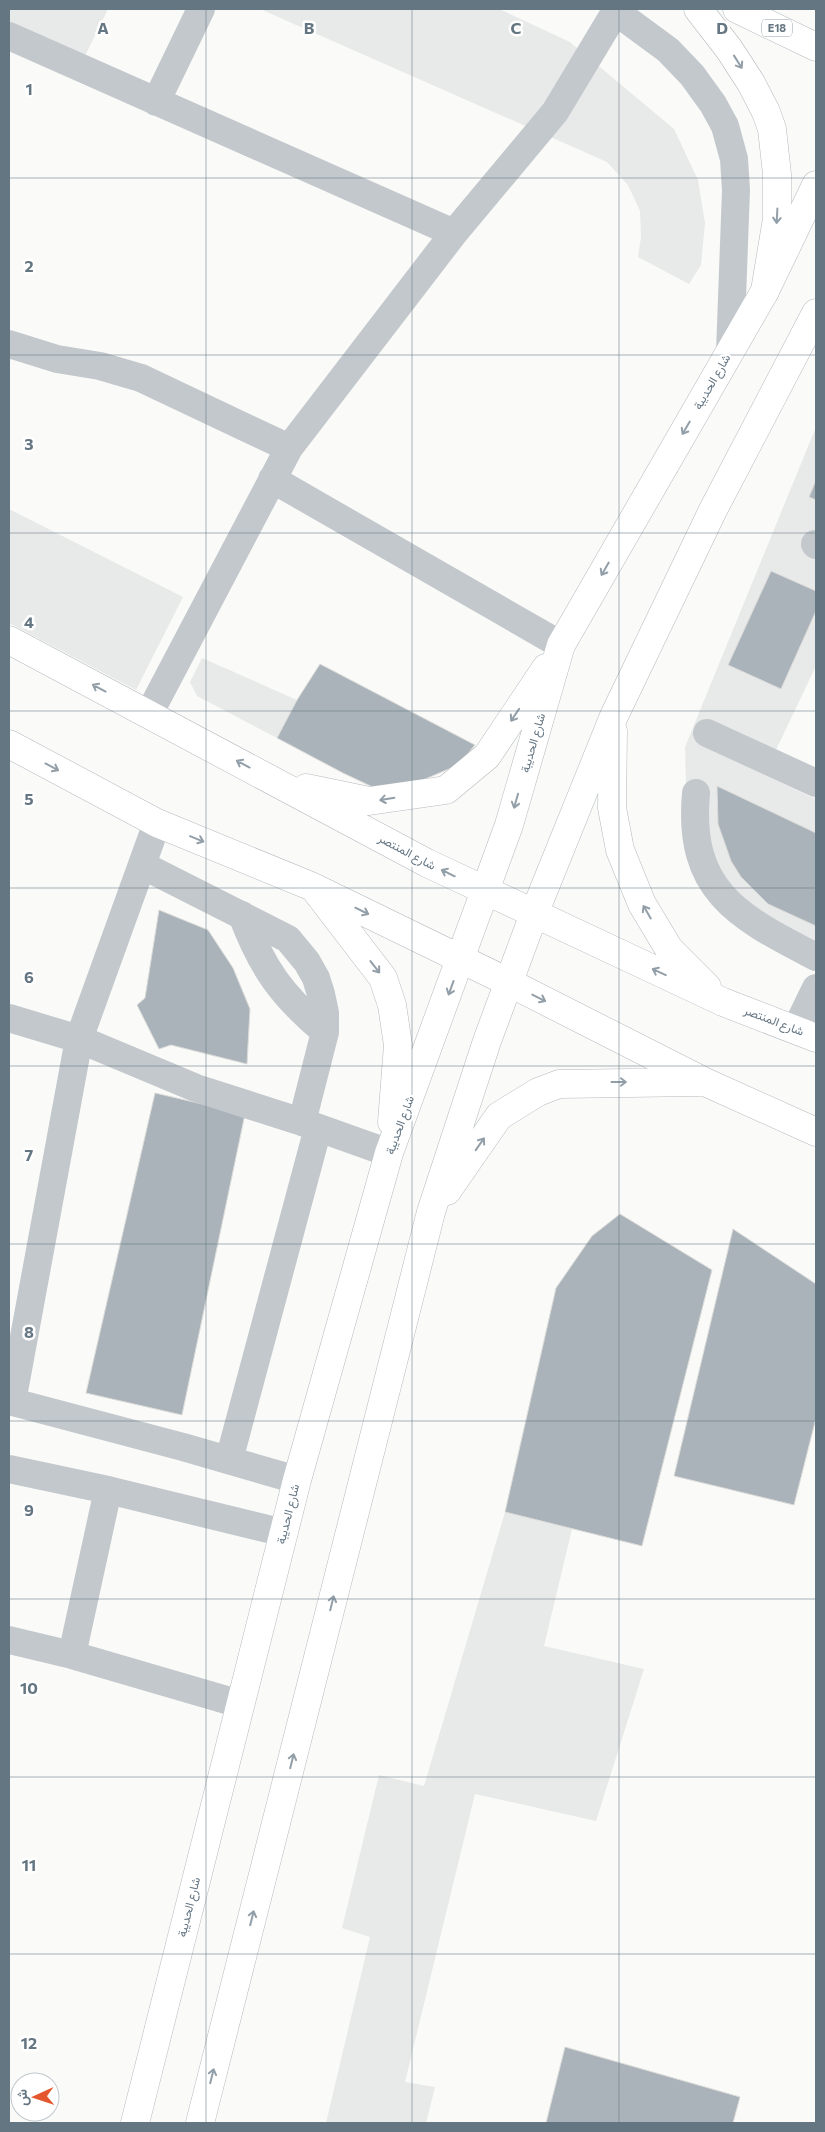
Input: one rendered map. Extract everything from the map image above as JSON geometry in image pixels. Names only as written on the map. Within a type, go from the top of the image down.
[{"type":"main road","points":[[698,9],[729,49],[750,83],[772,129],[777,174],[777,219],[764,291]]},
{"type":"main road","name":"E18","points":[[737,9],[816,47]]},
{"type":"main road","name":"شارع الحديبة","points":[[134,2123],[297,1480],[389,1154],[509,825],[561,646],[764,291],[816,185]]},
{"type":"main road","points":[[200,2123],[431,1212],[487,1041],[534,914],[614,716],[713,510],[816,313]]},
{"type":"main road","name":"شارع المنتصر","points":[[9,640],[427,863],[723,1002],[806,1033]]},
{"type":"main road","points":[[276,782],[369,802],[446,790],[487,756],[561,646]]},
{"type":"main road","points":[[614,716],[612,808],[620,850],[642,904],[669,949],[723,1002]]},
{"type":"main road","points":[[9,744],[157,823],[313,887],[508,982],[705,1082],[816,1132]]},
{"type":"main road","points":[[313,887],[383,978],[392,1006],[398,1045],[389,1154]]},
{"type":"main road","points":[[431,1212],[500,1116],[538,1092],[559,1084],[705,1082]]},
{"type":"street","points":[[156,102],[201,9]]},
{"type":"street","points":[[149,714],[289,448],[454,233],[555,112],[616,10],[668,50],[692,75],[713,104],[725,126],[734,159],[736,190],[730,352]]},
{"type":"street","points":[[9,36],[454,233]]},
{"type":"street","points":[[9,344],[57,359],[100,366],[141,378],[289,448]]},
{"type":"street","points":[[272,479],[561,646]]},
{"type":"street","points":[[707,733],[816,783]]},
{"type":"street","points":[[696,793],[694,816],[696,839],[702,861],[726,901],[743,916],[763,929],[816,957]]},
{"type":"street","points":[[157,823],[79,1039],[10,1401],[297,1480]]},
{"type":"street","points":[[142,865],[288,939],[307,962],[316,978],[325,1013],[326,1032],[310,1125],[229,1460]]},
{"type":"street","points":[[242,915],[252,943],[266,969],[282,992],[303,1014],[326,1032]]},
{"type":"street","points":[[806,1033],[816,988]]},
{"type":"street","points":[[9,1018],[79,1039],[196,1088],[310,1125],[389,1154]]},
{"type":"street","points":[[9,1469],[108,1490],[284,1533]]},
{"type":"street","points":[[72,1655],[108,1490]]},
{"type":"street","points":[[9,1640],[72,1655],[240,1704]]},
{"type":"shaded area","points":[[9,9],[108,9],[83,60],[9,25]]},
{"type":"shaded area","points":[[260,9],[499,9],[570,42],[674,129],[698,180],[705,223],[701,265],[689,284],[638,257],[641,237],[640,211],[628,185],[607,162]]},
{"type":"shaded area","points":[[816,427],[816,666],[764,775],[816,799],[816,966],[754,926],[687,826],[685,747]]},
{"type":"shaded area","points":[[9,509],[183,597],[136,690],[9,623]]},
{"type":"shaded area","points":[[202,658],[297,700],[277,738],[197,696],[190,682]]},
{"type":"shaded area","points":[[505,1512],[572,1529],[544,1646],[644,1669],[596,1821],[475,1794],[405,2082],[435,2087],[426,2123],[326,2123],[370,1937],[342,1928],[379,1775],[424,1786]]},
{"type":"building","points":[[816,480],[816,500],[809,497]]},
{"type":"building","points":[[771,571],[816,591],[816,611],[781,689],[728,665]]},
{"type":"building","points":[[320,664],[475,745],[458,765],[404,788],[379,790],[343,773],[277,738],[297,700]]},
{"type":"building","points":[[717,786],[816,833],[816,926],[768,904],[741,877],[731,861],[718,824]]},
{"type":"building","points":[[159,910],[208,930],[233,968],[250,1009],[247,1064],[171,1045],[159,1049],[137,1005],[145,998]]},
{"type":"building","points":[[155,1093],[245,1114],[182,1415],[86,1393]]},
{"type":"building","points":[[620,1214],[712,1270],[642,1546],[505,1512],[556,1288],[592,1236]]},
{"type":"building","points":[[733,1229],[816,1284],[816,1418],[794,1505],[674,1476]]},
{"type":"building","points":[[565,2047],[740,2097],[733,2123],[546,2123]]}]
